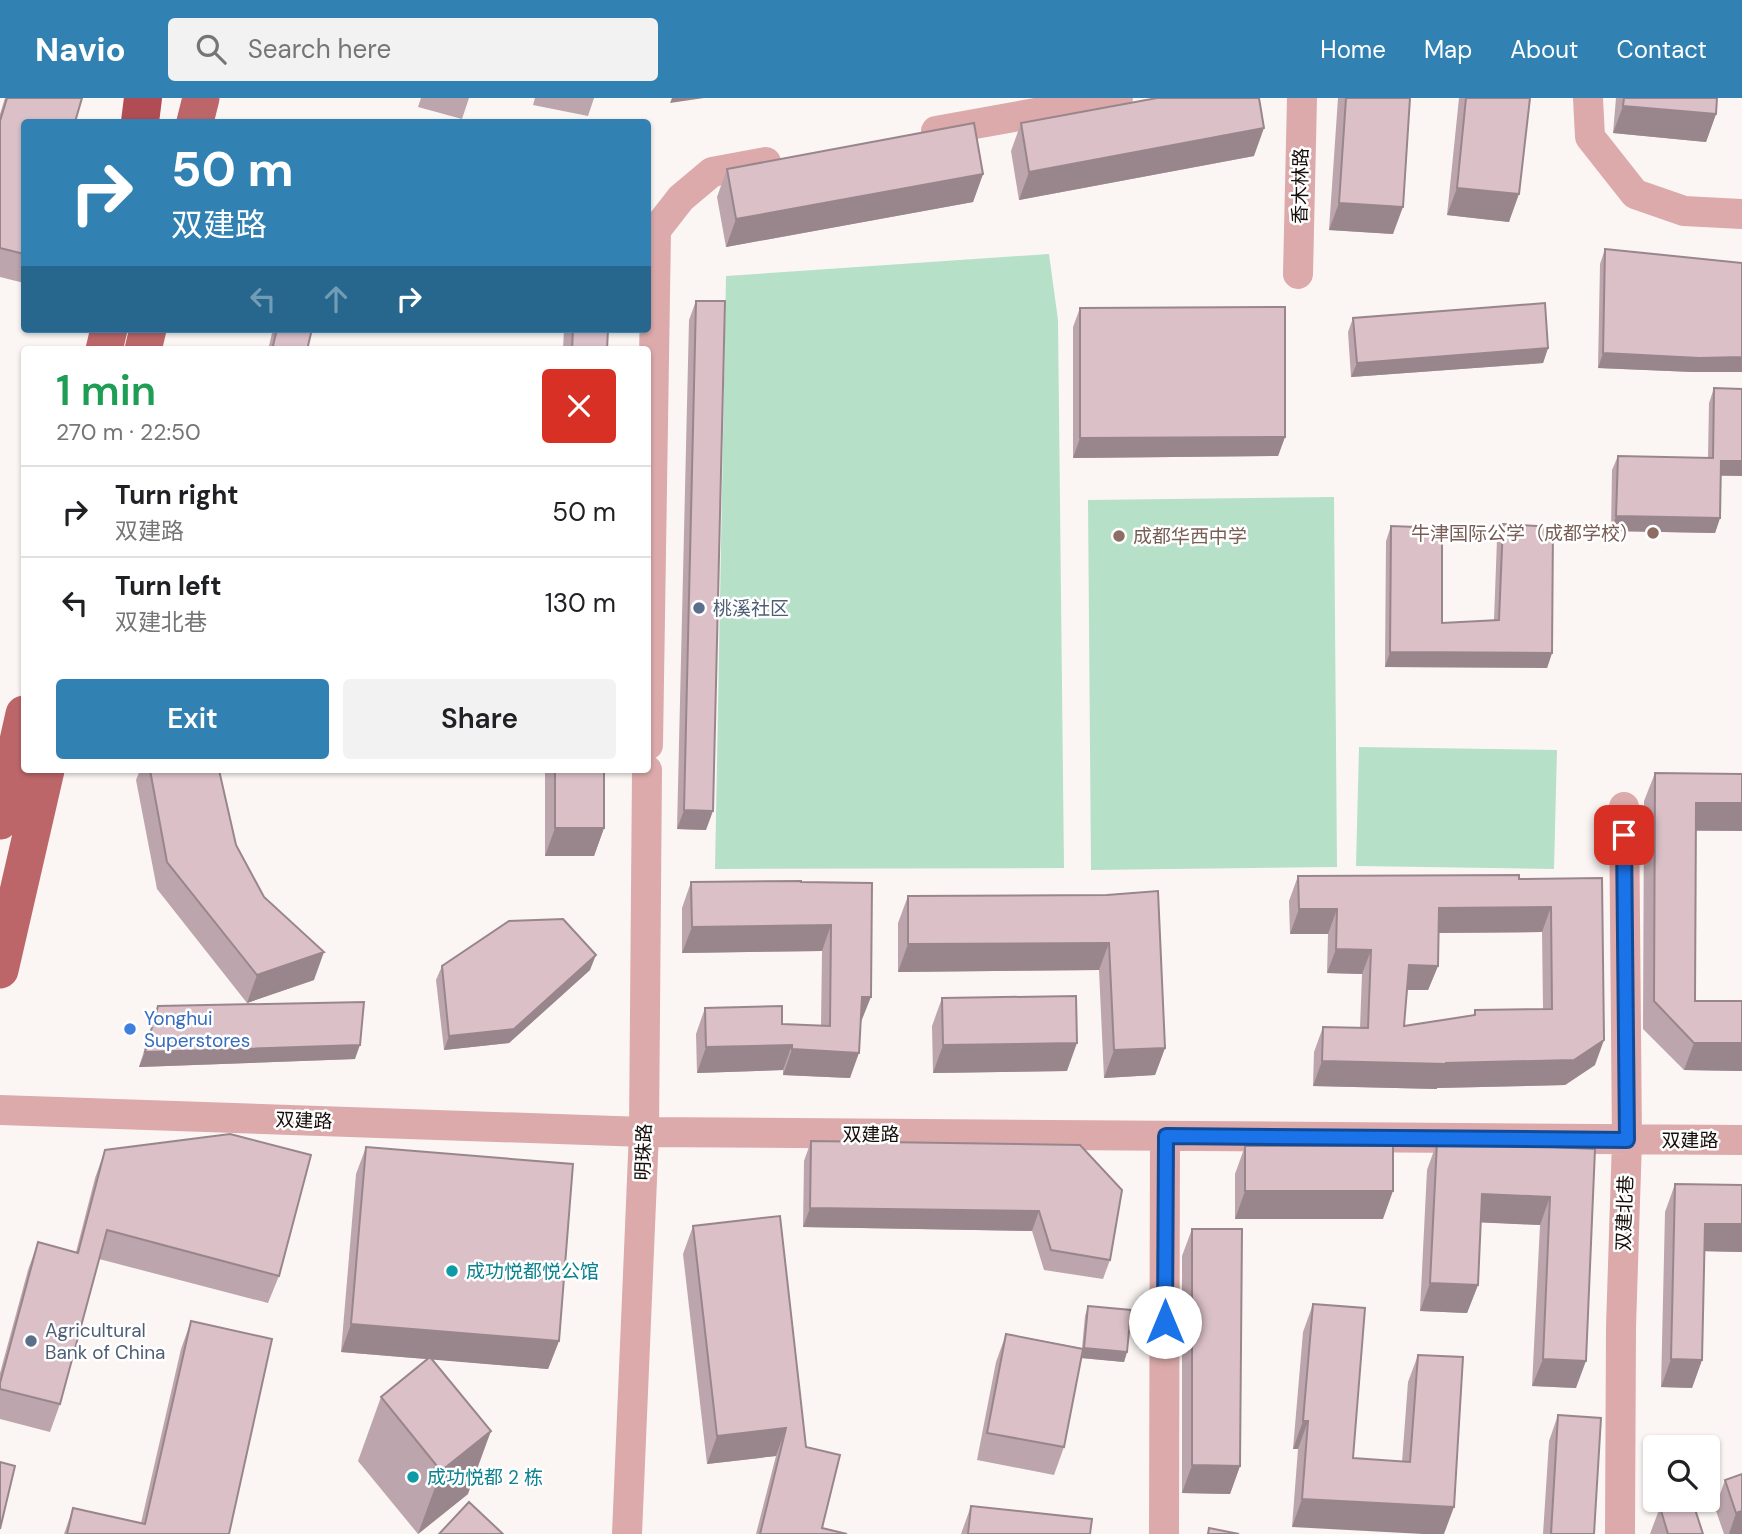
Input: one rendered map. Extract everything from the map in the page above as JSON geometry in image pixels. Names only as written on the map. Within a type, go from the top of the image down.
[{"type":"highway","points":[[140,119],[143,98]]},
{"type":"main road","points":[[154,119],[159,98]]},
{"type":"main road","points":[[196,119],[201,98]]},
{"type":"main road","points":[[0,821],[21,727]]},
{"type":"main road","points":[[0,970],[45,773]]},
{"type":"street","points":[[915,135],[1118,98]]},
{"type":"street","name":"香木林路","points":[[1298,274],[1302,98]]},
{"type":"street","points":[[1588,98],[1590,137],[1634,194],[1684,211],[1742,214]]},
{"type":"street","points":[[651,552],[656,230],[681,198],[712,172],[793,158]]},
{"type":"street","name":"明珠路","points":[[627,1534],[644,1132],[647,773]]},
{"type":"street","name":"双建北巷","points":[[1620,1534],[1620,1328],[1627,1140],[1624,807]]},
{"type":"street","name":"双建路","points":[[0,1110],[644,1132],[1742,1140]]},
{"type":"street","points":[[1164,1534],[1166,1136]]},
{"type":"green space","points":[[1049,254],[1058,320],[1064,868],[715,869],[726,276]]},
{"type":"green space","points":[[1334,497],[1337,867],[1091,870],[1088,500]]},
{"type":"green space","points":[[1359,747],[1557,750],[1554,869],[1356,866]]},
{"type":"building","points":[[7,98],[82,98],[76,119],[21,119],[21,253],[0,248],[0,121]]},
{"type":"building","points":[[1157,98],[1259,98],[1264,128],[1029,172],[1021,123]]},
{"type":"building","points":[[1346,98],[1410,98],[1403,207],[1339,203]]},
{"type":"building","points":[[1466,98],[1530,98],[1519,194],[1457,188]]},
{"type":"building","points":[[1624,98],[1717,98],[1716,114],[1623,106]]},
{"type":"building","points":[[974,123],[983,174],[736,219],[727,169]]},
{"type":"building","points":[[1605,249],[1742,263],[1742,357],[1699,358],[1603,353]]},
{"type":"building","points":[[696,301],[725,301],[713,811],[684,810]]},
{"type":"building","points":[[1545,303],[1548,348],[1357,363],[1353,318]]},
{"type":"building","points":[[1285,307],[1285,437],[1080,438],[1080,308]]},
{"type":"building","points":[[276,333],[311,333],[308,346],[273,346]]},
{"type":"building","points":[[573,333],[608,333],[607,346],[572,346]]},
{"type":"building","points":[[1714,388],[1742,389],[1742,461],[1721,461],[1720,518],[1616,516],[1618,456],[1713,458]]},
{"type":"building","points":[[1503,524],[1553,527],[1552,653],[1390,652],[1391,526],[1442,528],[1442,623],[1499,620]]},
{"type":"building","points":[[151,773],[220,773],[236,845],[264,897],[324,952],[257,975],[167,862]]},
{"type":"building","points":[[555,773],[604,773],[604,828],[555,828]]},
{"type":"building","points":[[1655,773],[1742,774],[1742,803],[1696,803],[1695,1001],[1742,1001],[1742,1043],[1694,1043],[1654,1001]]},
{"type":"building","points":[[1519,875],[1519,879],[1602,878],[1604,1040],[1574,1060],[1446,1064],[1322,1061],[1323,1027],[1368,1028],[1371,950],[1336,949],[1337,909],[1299,909],[1298,876]],"holes":[[[1551,907],[1552,1009],[1475,1010],[1475,1015],[1404,1026],[1409,965],[1438,966],[1439,908]]]},
{"type":"building","points":[[691,882],[872,883],[871,997],[862,997],[859,1053],[792,1049],[792,1045],[706,1047],[705,1008],[782,1006],[782,1024],[830,1026],[831,925],[692,927]]},
{"type":"building","points":[[1158,891],[1165,1048],[1114,1050],[1109,943],[908,944],[908,896],[1107,895]]},
{"type":"building","points":[[563,919],[596,955],[514,1029],[449,1036],[442,966],[509,921]]},
{"type":"building","points":[[1076,996],[1077,1043],[943,1045],[942,998]]},
{"type":"building","points":[[364,1002],[360,1045],[145,1052],[158,1006]]},
{"type":"building","points":[[230,1134],[311,1155],[279,1276],[107,1230],[60,1404],[0,1389],[38,1242],[78,1253],[105,1150]]},
{"type":"building","points":[[811,1141],[1080,1145],[1122,1190],[1110,1260],[1051,1250],[1039,1211],[810,1208]]},
{"type":"building","points":[[1437,1142],[1595,1149],[1586,1361],[1543,1359],[1550,1197],[1482,1194],[1478,1285],[1430,1283]]},
{"type":"building","points":[[1245,1146],[1393,1146],[1393,1191],[1245,1191]]},
{"type":"building","name":"成功悦都悦公馆","points":[[366,1147],[573,1164],[559,1341],[351,1324]]},
{"type":"building","points":[[1675,1184],[1742,1185],[1742,1224],[1705,1224],[1702,1360],[1671,1359]]},
{"type":"building","points":[[780,1216],[806,1447],[840,1455],[822,1528],[847,1534],[760,1534],[786,1428],[717,1436],[693,1226]]},
{"type":"building","points":[[1192,1229],[1242,1229],[1240,1466],[1192,1465]]},
{"type":"building","points":[[1313,1304],[1365,1308],[1353,1458],[1410,1462],[1418,1355],[1463,1357],[1454,1507],[1302,1499],[1308,1421],[1303,1421]]},
{"type":"building","points":[[1088,1306],[1131,1310],[1127,1352],[1084,1348]]},
{"type":"building","points":[[191,1321],[272,1339],[229,1534],[67,1534],[73,1508],[145,1524]]},
{"type":"building","points":[[1006,1334],[1083,1349],[1064,1447],[987,1433]]},
{"type":"building","points":[[430,1357],[491,1431],[441,1471],[381,1397]]},
{"type":"building","points":[[1558,1415],[1601,1418],[1594,1534],[1551,1534]]},
{"type":"building","points":[[0,1462],[15,1466],[0,1529]]},
{"type":"building","points":[[1742,1474],[1742,1511],[1736,1513],[1725,1480]]},
{"type":"building","points":[[469,1502],[503,1534],[439,1534]]},
{"type":"building","points":[[971,1506],[1092,1519],[1090,1534],[968,1534]]},
{"type":"building","points":[[1661,1512],[1696,1512],[1703,1534],[1668,1534]]},
{"type":"building","points":[[1209,1528],[1239,1534],[1208,1534]]},
{"type":"place","name":"牛津国际公学（成都学校）","points":[[1653,533]]},
{"type":"place","name":"成都华西中学","points":[[1119,536]]},
{"type":"place","name":"桃溪社区","points":[[699,608]]},
{"type":"place","name":"Yonghui Superstores","points":[[130,1029]]},
{"type":"place","name":"成功悦都悦公馆","points":[[452,1271]]},
{"type":"place","name":"Agricultural Bank of China","points":[[31,1341]]},
{"type":"place","name":"成功悦都 2 栋","points":[[413,1477]]},
{"type":"route","points":[[1165,1322],[1166,1136],[1627,1140],[1624,835]]}]
